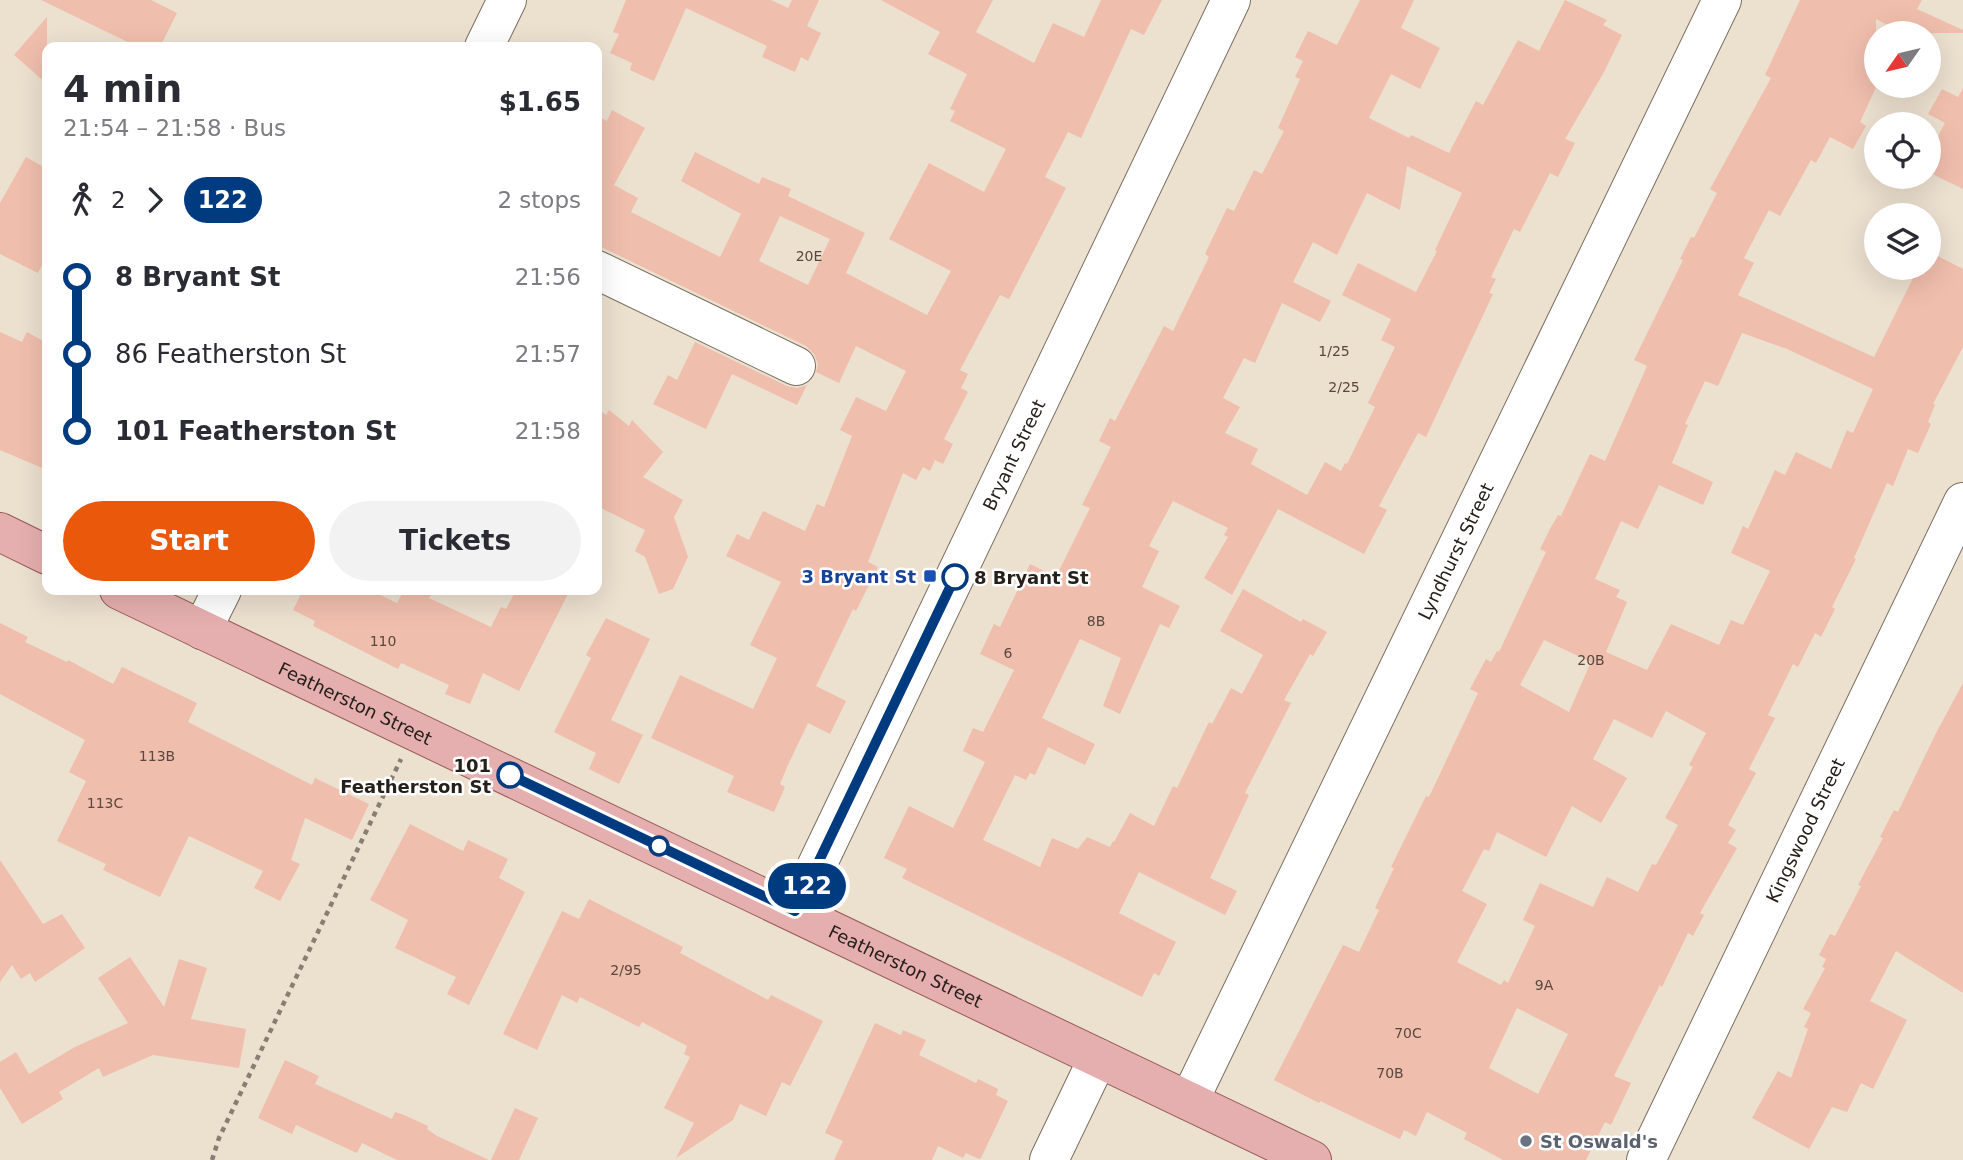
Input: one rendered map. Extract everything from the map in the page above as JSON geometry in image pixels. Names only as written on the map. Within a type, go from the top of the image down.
[{"type":"main road","points":[[0,532],[42,553]]},
{"type":"main road","name":"Featherston Street","points":[[129,595],[1312,1160]]},
{"type":"street","points":[[486,42],[507,0]]},
{"type":"street","name":"Bryant Street","points":[[795,911],[1231,0]]},
{"type":"street","name":"Lyndhurst Street","points":[[1189,1101],[1722,0]]},
{"type":"street","points":[[602,272],[796,366]]},
{"type":"street","name":"Kingswood Street","points":[[1647,1160],[1963,502]]},
{"type":"street","points":[[202,630],[220,595]]},
{"type":"street","points":[[1049,1160],[1098,1058]]},
{"type":"path","points":[[212,1160],[219,1138],[415,730]]},
{"type":"building","points":[[41,0],[151,0],[177,13],[162,42],[128,42]]},
{"type":"building","points":[[626,0],[771,0],[788,8],[792,0],[819,0],[807,26],[821,33],[808,61],[801,57],[795,72],[762,57],[767,46],[686,8],[654,81],[630,70],[632,63],[610,53],[619,34],[613,32]]},
{"type":"building","points":[[881,0],[993,0],[976,32],[1034,63],[1053,23],[1084,37],[1101,0],[1162,0],[1144,35],[1131,29],[1081,138],[1068,132],[1045,177],[1066,188],[1009,299],[1000,295],[960,370],[968,374],[961,388],[968,392],[944,439],[953,444],[943,464],[935,460],[930,471],[923,467],[916,480],[903,473],[868,562],[878,567],[856,611],[853,609],[816,686],[846,701],[830,734],[808,723],[780,784],[785,787],[774,812],[727,792],[734,776],[651,738],[680,675],[753,709],[777,658],[750,645],[781,582],[726,556],[737,534],[749,540],[763,511],[805,531],[817,504],[824,507],[852,436],[840,430],[856,397],[886,411],[906,371],[856,346],[839,383],[816,372],[818,364],[814,354],[806,346],[602,247],[602,118],[607,121],[612,110],[645,128],[614,185],[638,198],[631,212],[720,257],[741,214],[681,181],[695,152],[759,184],[762,177],[791,189],[788,196],[865,233],[846,273],[927,315],[951,271],[889,239],[929,163],[984,192],[1006,149],[950,121],[955,111],[950,109],[967,74],[928,54],[940,32]],"holes":[[[780,216],[830,239],[808,285],[759,261]]]},
{"type":"building","points":[[1360,0],[1414,0],[1401,28],[1440,48],[1420,89],[1391,74],[1369,118],[1409,138],[1411,135],[1449,153],[1476,101],[1483,105],[1518,40],[1539,51],[1565,0],[1607,20],[1603,25],[1622,35],[1565,139],[1575,143],[1558,177],[1550,173],[1520,232],[1514,229],[1491,277],[1496,279],[1489,293],[1493,294],[1426,437],[1418,433],[1379,506],[1387,510],[1364,554],[1278,509],[1232,595],[1204,578],[1228,537],[1224,535],[1228,528],[1173,501],[1149,546],[1159,551],[1142,587],[1180,606],[1169,628],[1160,624],[1120,714],[1103,706],[1121,658],[1080,639],[1042,718],[1095,744],[1085,765],[1048,747],[1035,775],[1030,773],[1026,780],[1015,775],[983,840],[1040,867],[1052,838],[1078,849],[1087,837],[1110,847],[1130,813],[1154,826],[1173,786],[1177,788],[1209,722],[1212,724],[1231,688],[1242,694],[1263,655],[1220,631],[1243,589],[1301,622],[1303,619],[1327,632],[1313,656],[1310,654],[1284,700],[1291,703],[1245,793],[1249,795],[1210,878],[1237,891],[1225,915],[1139,872],[1119,913],[1176,942],[1159,976],[1154,973],[1142,997],[902,878],[907,869],[884,858],[909,806],[953,828],[985,762],[963,751],[973,728],[983,732],[1014,670],[980,654],[994,624],[1000,627],[1030,564],[1056,577],[1090,508],[1082,505],[1111,447],[1099,441],[1110,418],[1115,421],[1164,326],[1173,331],[1209,257],[1205,254],[1227,208],[1234,211],[1254,170],[1262,174],[1284,131],[1278,128],[1300,79],[1295,77],[1303,61],[1295,57],[1308,31],[1337,45]],"holes":[[[1407,166],[1462,193],[1416,292],[1358,263],[1342,295],[1391,319],[1381,340],[1395,347],[1368,403],[1375,407],[1347,464],[1345,463],[1341,471],[1325,462],[1307,495],[1251,464],[1258,449],[1225,433],[1240,407],[1223,398],[1244,358],[1255,363],[1282,303],[1320,322],[1331,301],[1293,282],[1313,242],[1337,255],[1367,193],[1400,210]]]},
{"type":"building","points":[[1800,0],[1922,0],[1917,9],[1963,30],[1963,33],[1941,33],[1941,21],[1864,21],[1864,98],[1871,98],[1860,122],[1864,125],[1864,130],[1853,149],[1830,137],[1816,163],[1811,160],[1780,216],[1769,210],[1744,258],[1754,263],[1738,295],[1874,357],[1912,280],[1941,280],[1941,258],[1963,269],[1963,347],[1933,404],[1935,405],[1928,422],[1931,424],[1918,453],[1908,449],[1893,486],[1887,483],[1821,637],[1815,633],[1798,667],[1793,664],[1768,715],[1775,718],[1749,769],[1756,773],[1728,825],[1736,830],[1728,843],[1737,848],[1700,913],[1704,915],[1693,936],[1688,933],[1614,1076],[1631,1083],[1611,1125],[1605,1122],[1586,1160],[1503,1160],[1464,1139],[1467,1133],[1427,1112],[1416,1136],[1404,1130],[1400,1139],[1274,1080],[1343,945],[1359,952],[1379,910],[1375,908],[1394,868],[1391,867],[1426,796],[1429,797],[1478,693],[1470,689],[1486,659],[1491,662],[1497,651],[1499,652],[1546,552],[1540,549],[1558,515],[1561,516],[1590,454],[1605,461],[1647,366],[1634,360],[1683,260],[1680,259],[1717,193],[1710,189],[1771,78],[1765,75]],"holes":[[[1742,333],[1787,349],[1873,389],[1853,433],[1847,430],[1831,469],[1796,452],[1785,475],[1775,470],[1748,529],[1743,526],[1731,553],[1770,571],[1743,625],[1731,620],[1719,645],[1671,624],[1647,670],[1606,652],[1627,602],[1616,597],[1620,590],[1595,579],[1621,521],[1638,529],[1659,485],[1703,505],[1713,482],[1672,463],[1688,425],[1685,424],[1705,381],[1718,386]],[[1544,640],[1591,662],[1569,712],[1520,685]],[[1666,711],[1706,733],[1689,765],[1693,767],[1665,818],[1678,825],[1656,865],[1652,864],[1638,892],[1607,877],[1593,907],[1540,883],[1523,920],[1535,926],[1508,983],[1504,980],[1501,985],[1457,962],[1487,904],[1462,891],[1484,849],[1489,851],[1497,832],[1546,857],[1572,806],[1601,823],[1627,778],[1593,759],[1614,719],[1652,738]],[[1517,1008],[1568,1034],[1538,1094],[1489,1068]]]},
{"type":"building","points":[[47,17],[47,42],[42,42],[42,80],[14,55]]},
{"type":"building","points":[[1963,88],[1963,189],[1941,178],[1941,131],[1945,123],[1941,121],[1941,112],[1929,112],[1937,98],[1941,98],[1942,89],[1958,97]]},
{"type":"building","points":[[26,157],[42,166],[42,265],[38,273],[0,254],[0,203]]},
{"type":"building","points":[[0,332],[22,342],[27,332],[42,340],[42,468],[0,450]]},
{"type":"building","points":[[695,342],[787,386],[797,388],[807,385],[797,405],[732,374],[706,429],[653,404],[668,375],[677,380]]},
{"type":"building","points":[[609,410],[629,426],[632,420],[663,452],[643,477],[683,500],[674,517],[688,557],[673,589],[659,594],[645,557],[635,551],[645,530],[602,508],[602,412],[606,415]]},
{"type":"building","points":[[300,595],[380,595],[397,603],[401,595],[431,595],[429,598],[491,627],[501,607],[506,609],[513,595],[567,595],[519,691],[483,673],[470,704],[445,694],[449,685],[401,663],[398,669],[313,626],[315,621],[293,610]]},
{"type":"building","points":[[606,618],[650,639],[611,720],[643,735],[619,784],[589,769],[596,753],[554,732],[591,658],[586,655]]},
{"type":"building","points":[[0,623],[28,637],[25,642],[67,662],[68,660],[113,684],[122,667],[197,703],[188,722],[312,785],[315,778],[369,804],[352,840],[305,818],[291,860],[300,864],[280,901],[254,888],[263,871],[189,836],[160,897],[103,870],[106,864],[57,841],[86,781],[69,772],[85,740],[0,694]]},
{"type":"building","points":[[1963,683],[1963,993],[1896,951],[1870,1001],[1907,1020],[1873,1089],[1861,1083],[1847,1112],[1832,1107],[1809,1149],[1752,1118],[1778,1071],[1791,1078],[1808,1029],[1804,1027],[1811,1013],[1803,1009],[1825,968],[1822,967],[1826,959],[1819,955],[1830,934],[1835,936],[1883,838],[1880,837],[1894,810],[1898,812]]},
{"type":"building","points":[[410,824],[463,851],[468,840],[508,859],[499,878],[525,892],[469,1005],[447,994],[456,977],[395,948],[408,920],[370,900]]},
{"type":"building","points":[[0,860],[43,924],[62,914],[85,948],[35,982],[30,973],[21,979],[12,965],[0,982]]},
{"type":"building","points":[[589,899],[683,947],[680,953],[768,1000],[771,995],[823,1021],[790,1086],[782,1082],[766,1116],[740,1104],[733,1120],[676,1158],[694,1123],[664,1108],[690,1057],[684,1054],[687,1046],[642,1022],[639,1027],[580,997],[577,1003],[562,995],[537,1050],[503,1034],[562,911],[579,919]]},
{"type":"building","points":[[130,957],[164,1007],[179,959],[207,968],[191,1019],[246,1029],[239,1068],[153,1055],[103,1077],[99,1068],[59,1092],[63,1099],[22,1124],[0,1088],[0,1062],[16,1052],[29,1074],[75,1047],[128,1023],[98,978]]},
{"type":"building","points":[[875,1023],[901,1035],[903,1030],[926,1040],[919,1055],[976,1083],[978,1079],[998,1089],[996,1095],[1008,1101],[981,1158],[966,1153],[963,1158],[938,1146],[932,1160],[834,1160],[843,1141],[825,1133]]},
{"type":"building","points":[[285,1060],[319,1076],[315,1084],[392,1119],[395,1112],[404,1115],[428,1126],[427,1129],[437,1136],[489,1160],[397,1160],[362,1143],[357,1153],[296,1125],[292,1134],[258,1118]]},
{"type":"building","points":[[515,1108],[538,1118],[519,1160],[491,1160]]},
{"type":"bus line","name":"122","points":[[510,775],[795,911],[955,577]]},
{"type":"place","name":"3 Bryant St","points":[[930,576]]},
{"type":"place","name":"8 Bryant St","points":[[955,577]]},
{"type":"place","name":"101 Featherston St","points":[[510,775]]},
{"type":"place","name":"St Oswald's","points":[[1526,1141]]}]
